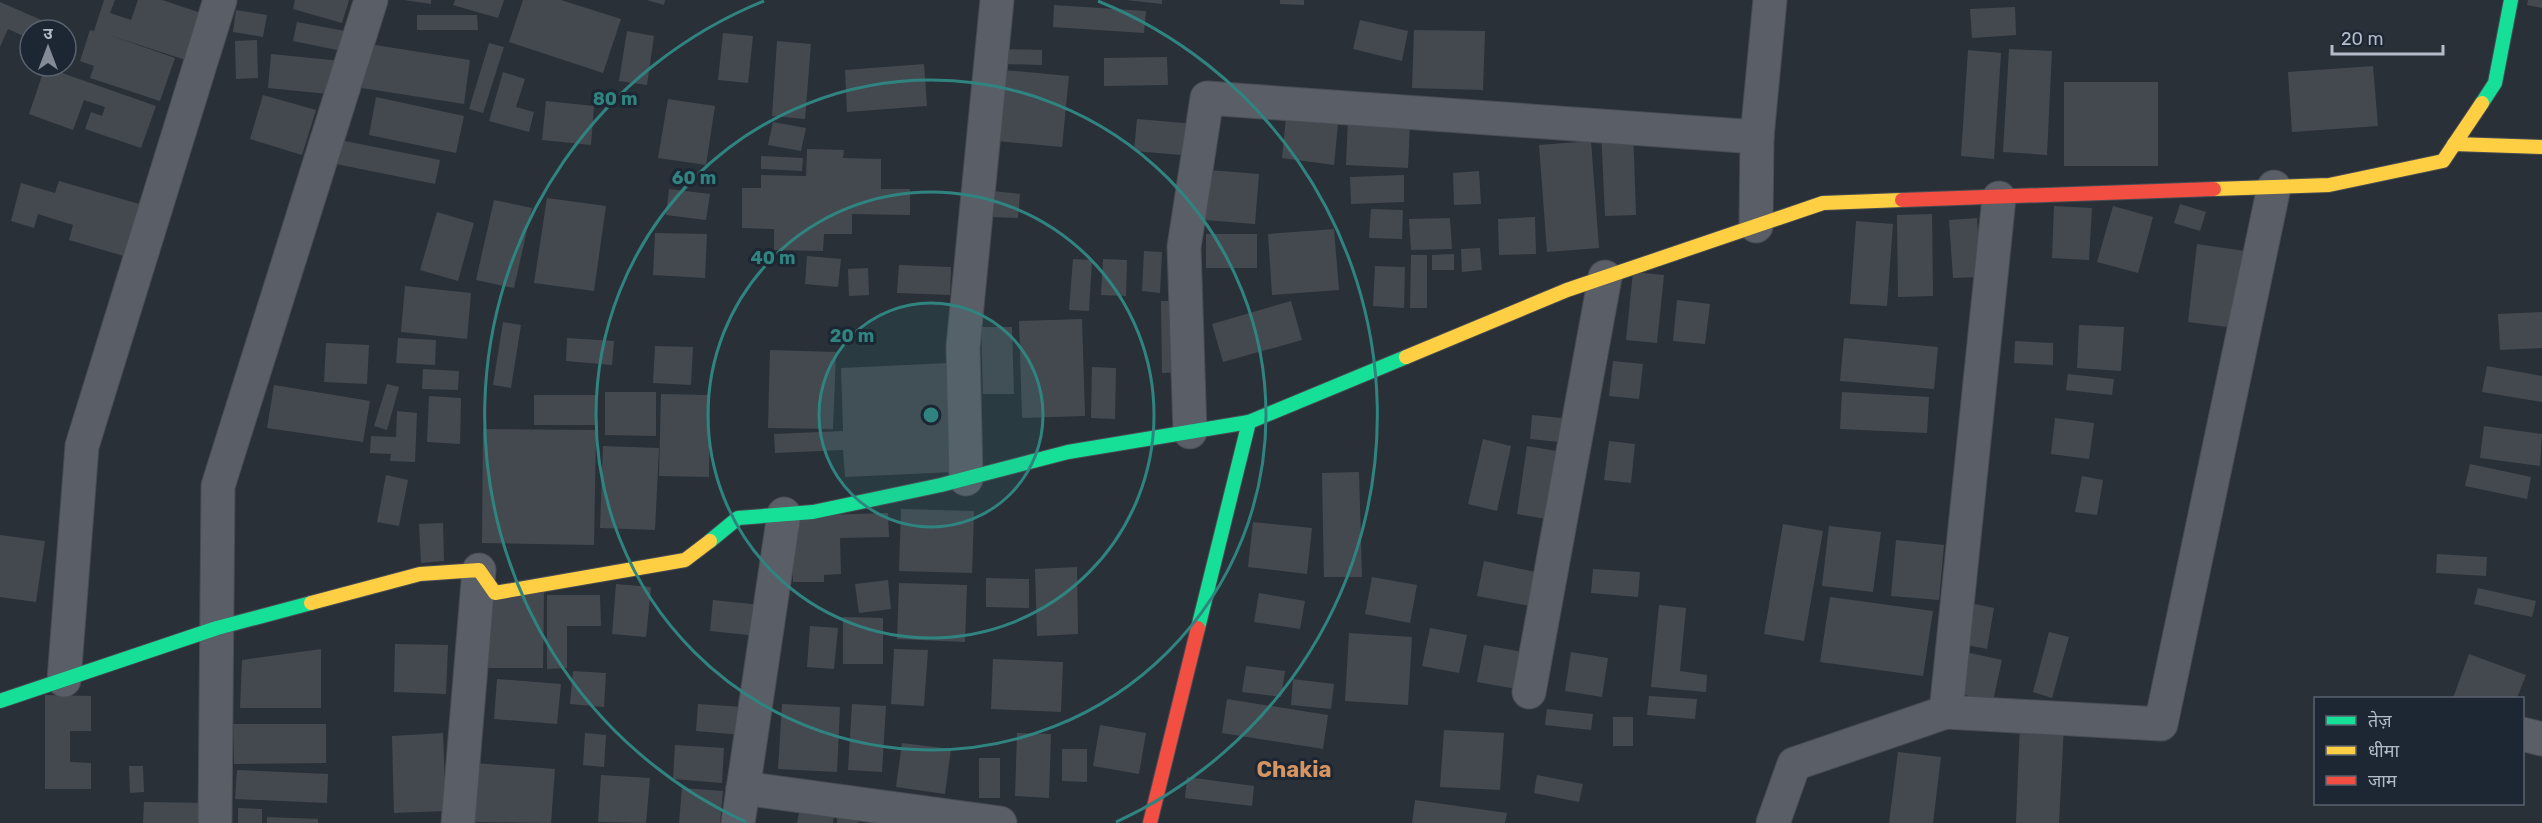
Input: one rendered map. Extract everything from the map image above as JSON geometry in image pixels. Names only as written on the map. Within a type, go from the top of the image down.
[{"type":"street","points":[[64,680],[82,446],[220,0]]},
{"type":"street","points":[[215,823],[219,486],[371,0]]},
{"type":"street","points":[[966,479],[963,346],[997,0]]},
{"type":"street","points":[[1756,226],[1757,137],[1770,0]]},
{"type":"street","points":[[479,570],[495,593],[685,560],[738,518],[813,512],[966,479],[1068,452],[1249,422],[1605,277],[1823,203],[2329,185],[2443,161],[2495,83],[2511,0]]},
{"type":"street","points":[[1190,432],[1184,248],[1206,98],[1757,137]]},
{"type":"street","points":[[2454,144],[2542,147]]},
{"type":"street","points":[[1773,823],[1794,764],[1946,712],[2161,724],[2274,188]]},
{"type":"street","points":[[1946,712],[1999,198]]},
{"type":"street","points":[[1529,693],[1605,277]]},
{"type":"street","points":[[1150,823],[1249,422]]},
{"type":"street","points":[[738,823],[784,514]]},
{"type":"street","points":[[0,701],[217,628],[420,574],[479,570]]},
{"type":"street","points":[[458,823],[479,570]]},
{"type":"street","points":[[2524,734],[2542,739]]},
{"type":"street","points":[[743,788],[1000,823]]},
{"type":"building","points":[[104,0],[115,0],[110,13],[131,20],[138,0],[162,0],[231,23],[216,70],[109,35],[175,58],[160,101],[90,78],[94,66],[80,61],[90,30],[94,31]]},
{"type":"building","points":[[295,0],[349,0],[342,23],[293,9]]},
{"type":"building","points":[[404,0],[431,0],[431,4]]},
{"type":"building","points":[[455,0],[504,0],[498,18],[453,5]]},
{"type":"building","points":[[523,0],[561,0],[621,19],[603,73],[509,42]]},
{"type":"building","points":[[647,0],[665,0],[664,5]]},
{"type":"building","points":[[1126,0],[1162,0],[1162,4]]},
{"type":"building","points":[[1280,0],[1304,0],[1304,5],[1280,4]]},
{"type":"building","points":[[2528,0],[2542,0],[2542,8],[2527,5]]},
{"type":"building","points":[[0,2],[37,18],[18,18],[18,34],[8,29],[0,47]]},
{"type":"building","points":[[1054,5],[1146,11],[1144,33],[1053,27]]},
{"type":"building","points":[[2015,7],[2016,35],[1972,38],[1970,9]]},
{"type":"building","points":[[236,10],[267,15],[263,37],[233,32]]},
{"type":"building","points":[[417,15],[477,15],[478,30],[417,30]]},
{"type":"building","points":[[1360,20],[1408,31],[1402,61],[1353,49]]},
{"type":"building","points":[[297,22],[345,31],[342,51],[293,41]]},
{"type":"building","points":[[1414,30],[1485,31],[1483,90],[1412,88]]},
{"type":"building","points":[[627,31],[654,36],[647,85],[619,81]]},
{"type":"building","points":[[723,33],[753,36],[748,83],[718,80]]},
{"type":"building","points":[[257,40],[258,78],[236,79],[235,41]]},
{"type":"building","points":[[777,41],[811,44],[805,119],[772,116]]},
{"type":"building","points":[[489,43],[504,47],[483,113],[469,109]]},
{"type":"building","points":[[369,44],[470,60],[464,104],[362,88]]},
{"type":"building","points":[[1002,49],[1042,50],[1042,65],[1001,64]]},
{"type":"building","points":[[2009,49],[2052,51],[2047,155],[2003,152]]},
{"type":"building","points":[[1968,50],[2001,53],[1994,159],[1961,156]]},
{"type":"building","points":[[271,54],[341,61],[338,95],[268,88]]},
{"type":"building","points":[[1167,57],[1168,85],[1104,86],[1104,58]]},
{"type":"building","points":[[924,64],[927,106],[847,112],[845,70]]},
{"type":"building","points":[[2373,66],[2378,126],[2292,132],[2288,72]]},
{"type":"building","points":[[1004,70],[1069,76],[1062,147],[997,141]]},
{"type":"building","points":[[503,72],[525,79],[516,107],[534,112],[529,132],[489,121]]},
{"type":"building","points":[[41,78],[76,78],[156,106],[141,148],[85,129],[91,112],[102,116],[105,107],[84,100],[73,130],[29,114]]},
{"type":"building","points":[[2064,82],[2158,82],[2158,166],[2064,166]]},
{"type":"building","points":[[263,95],[316,110],[302,155],[250,139]]},
{"type":"building","points":[[376,97],[464,116],[456,153],[369,135]]},
{"type":"building","points":[[668,99],[715,106],[706,165],[658,158]]},
{"type":"building","points":[[546,101],[594,106],[591,145],[542,140]]},
{"type":"building","points":[[1286,117],[1338,124],[1334,165],[1282,158]]},
{"type":"building","points":[[1137,119],[1196,124],[1194,156],[1134,151]]},
{"type":"building","points":[[1348,119],[1410,123],[1408,168],[1346,165]]},
{"type":"building","points":[[773,122],[806,128],[801,151],[768,145]]},
{"type":"building","points":[[1633,128],[1636,215],[1605,216],[1601,129]]},
{"type":"building","points":[[335,139],[440,160],[435,184],[331,163]]},
{"type":"building","points":[[1591,141],[1599,248],[1547,252],[1539,145]]},
{"type":"building","points":[[807,149],[844,150],[843,158],[881,159],[881,189],[910,189],[910,215],[852,214],[852,234],[824,234],[823,251],[774,250],[774,229],[742,228],[742,188],[761,188],[761,175],[806,176]]},
{"type":"building","points":[[761,156],[803,158],[802,171],[761,169]]},
{"type":"building","points":[[1209,170],[1259,174],[1255,224],[1205,220]]},
{"type":"building","points":[[1479,171],[1481,204],[1454,205],[1453,173]]},
{"type":"building","points":[[1404,175],[1404,202],[1351,204],[1350,177]]},
{"type":"building","points":[[59,181],[143,205],[127,257],[69,240],[73,225],[38,214],[34,228],[11,221],[21,183],[55,193]]},
{"type":"building","points":[[669,189],[710,194],[706,220],[666,215]]},
{"type":"building","points":[[993,191],[1020,194],[1018,218],[991,217]]},
{"type":"building","points":[[547,198],[606,206],[594,291],[534,283]]},
{"type":"building","points":[[494,200],[532,208],[514,288],[476,280]]},
{"type":"building","points":[[2180,204],[2206,212],[2200,231],[2174,223]]},
{"type":"building","points":[[2054,206],[2092,208],[2089,260],[2052,258]]},
{"type":"building","points":[[2113,206],[2153,217],[2138,273],[2097,262]]},
{"type":"building","points":[[1371,209],[1403,210],[1402,239],[1369,238]]},
{"type":"building","points":[[437,212],[474,223],[458,281],[420,270]]},
{"type":"building","points":[[1932,214],[1933,296],[1898,297],[1897,215]]},
{"type":"building","points":[[1535,217],[1536,254],[1499,255],[1498,219]]},
{"type":"building","points":[[1450,218],[1452,249],[1411,250],[1409,219]]},
{"type":"building","points":[[1977,218],[1981,277],[1953,278],[1949,220]]},
{"type":"building","points":[[1856,221],[1893,224],[1887,306],[1850,304]]},
{"type":"building","points":[[1334,229],[1339,290],[1272,295],[1268,234]]},
{"type":"building","points":[[655,233],[707,234],[705,278],[653,275]]},
{"type":"building","points":[[1206,234],[1257,234],[1257,268],[1206,268]]},
{"type":"building","points":[[2197,244],[2245,251],[2235,328],[2188,322]]},
{"type":"building","points":[[1480,248],[1482,270],[1462,272],[1461,249]]},
{"type":"building","points":[[1144,251],[1162,252],[1160,293],[1142,291]]},
{"type":"building","points":[[1454,254],[1454,270],[1432,270],[1432,255]]},
{"type":"building","points":[[1411,255],[1427,255],[1427,308],[1410,308]]},
{"type":"building","points":[[807,256],[841,259],[838,287],[805,284]]},
{"type":"building","points":[[1073,259],[1092,260],[1089,311],[1069,310]]},
{"type":"building","points":[[1103,259],[1127,260],[1126,296],[1101,295]]},
{"type":"building","points":[[899,265],[951,267],[950,295],[897,293]]},
{"type":"building","points":[[1375,266],[1405,267],[1404,308],[1373,306]]},
{"type":"building","points":[[868,268],[869,295],[849,296],[848,269]]},
{"type":"building","points":[[1633,272],[1664,275],[1657,343],[1626,340]]},
{"type":"building","points":[[405,286],[471,293],[467,339],[401,332]]},
{"type":"building","points":[[1677,300],[1710,304],[1705,344],[1673,341]]},
{"type":"building","points":[[1161,301],[1180,301],[1181,372],[1162,373]]},
{"type":"building","points":[[1291,301],[1302,340],[1223,362],[1212,324]]},
{"type":"building","points":[[2542,312],[2542,348],[2500,350],[2498,314]]},
{"type":"building","points":[[1082,319],[1085,416],[1022,418],[1019,321]]},
{"type":"building","points":[[503,322],[521,325],[511,388],[493,385]]},
{"type":"building","points":[[2079,325],[2124,327],[2121,371],[2077,368]]},
{"type":"building","points":[[981,327],[1012,327],[1014,394],[983,394]]},
{"type":"building","points":[[398,338],[436,340],[435,365],[396,363]]},
{"type":"building","points":[[567,338],[614,341],[612,365],[566,361]]},
{"type":"building","points":[[1844,338],[1938,347],[1934,389],[1840,381]]},
{"type":"building","points":[[2015,341],[2053,343],[2053,365],[2014,363]]},
{"type":"building","points":[[326,343],[369,345],[367,384],[324,382]]},
{"type":"building","points":[[655,346],[693,347],[691,385],[653,383]]},
{"type":"building","points":[[770,350],[836,352],[833,429],[768,428]]},
{"type":"building","points":[[1613,361],[1643,364],[1639,399],[1609,396]]},
{"type":"building","points":[[949,363],[954,472],[845,477],[843,450],[775,453],[774,434],[843,431],[841,368]]},
{"type":"building","points":[[2487,366],[2542,376],[2542,402],[2482,392]]},
{"type":"building","points":[[1092,367],[1116,368],[1115,419],[1091,418]]},
{"type":"building","points":[[423,369],[459,371],[458,390],[422,389]]},
{"type":"building","points":[[2068,374],[2114,379],[2112,395],[2066,390]]},
{"type":"building","points":[[387,384],[399,387],[387,430],[374,426]]},
{"type":"building","points":[[274,385],[370,401],[363,442],[267,428]]},
{"type":"building","points":[[605,392],[656,392],[656,436],[605,435]]},
{"type":"building","points":[[1842,392],[1929,397],[1927,433],[1840,429]]},
{"type":"building","points":[[661,394],[710,395],[709,477],[659,476]]},
{"type":"building","points":[[534,395],[596,395],[596,425],[534,425]]},
{"type":"building","points":[[429,396],[461,398],[460,444],[427,442]]},
{"type":"building","points":[[397,411],[417,413],[415,462],[390,461],[391,454],[370,453],[371,436],[396,437]]},
{"type":"building","points":[[1532,415],[1562,418],[1559,442],[1530,439]]},
{"type":"building","points":[[2055,418],[2094,423],[2089,459],[2051,454]]},
{"type":"building","points":[[2484,426],[2542,434],[2540,466],[2480,458]]},
{"type":"building","points":[[483,429],[596,430],[594,545],[482,543]]},
{"type":"building","points":[[1483,439],[1511,446],[1497,511],[1468,504]]},
{"type":"building","points":[[1609,441],[1635,444],[1631,483],[1604,480]]},
{"type":"building","points":[[603,446],[659,448],[655,530],[600,528]]},
{"type":"building","points":[[1527,446],[1562,452],[1552,520],[1517,514]]},
{"type":"building","points":[[2470,464],[2531,477],[2527,499],[2465,486]]},
{"type":"building","points":[[1359,472],[1362,577],[1324,577],[1322,473]]},
{"type":"building","points":[[386,475],[408,480],[399,526],[377,522]]},
{"type":"building","points":[[2082,476],[2103,480],[2097,515],[2075,512]]},
{"type":"building","points":[[901,509],[974,511],[972,573],[899,571]]},
{"type":"building","points":[[888,513],[889,537],[840,538],[841,574],[824,575],[824,582],[793,582],[791,516]]},
{"type":"building","points":[[1253,522],[1312,528],[1307,574],[1248,567]]},
{"type":"building","points":[[443,523],[444,561],[421,563],[419,524]]},
{"type":"building","points":[[1783,524],[1823,531],[1804,641],[1764,634]]},
{"type":"building","points":[[1829,526],[1881,532],[1873,592],[1822,586]]},
{"type":"building","points":[[0,535],[45,541],[36,602],[0,597]]},
{"type":"building","points":[[1896,540],[1944,545],[1939,600],[1891,596]]},
{"type":"building","points":[[2437,554],[2487,557],[2486,576],[2436,573]]},
{"type":"building","points":[[1484,561],[1536,572],[1530,606],[1477,596]]},
{"type":"building","points":[[1077,567],[1078,634],[1037,636],[1035,569]]},
{"type":"building","points":[[1593,569],[1640,572],[1638,597],[1591,593]]},
{"type":"building","points":[[1372,577],[1417,585],[1410,623],[1365,614]]},
{"type":"building","points":[[986,578],[1029,579],[1029,608],[986,607]]},
{"type":"building","points":[[888,580],[891,609],[859,613],[855,584]]},
{"type":"building","points":[[899,583],[967,585],[965,642],[897,639]]},
{"type":"building","points":[[616,584],[651,587],[646,637],[612,634]]},
{"type":"building","points":[[2478,588],[2536,601],[2532,617],[2474,604]]},
{"type":"building","points":[[544,589],[543,668],[482,668],[482,603]]},
{"type":"building","points":[[1259,593],[1305,601],[1300,629],[1254,622]]},
{"type":"building","points":[[547,595],[600,595],[601,626],[567,626],[567,668],[547,669]]},
{"type":"building","points":[[1830,597],[1933,611],[1923,676],[1820,662]]},
{"type":"building","points":[[713,600],[761,605],[758,636],[710,631]]},
{"type":"building","points":[[1965,602],[1994,608],[1987,649],[1957,643]]},
{"type":"building","points":[[1659,605],[1686,608],[1680,671],[1707,675],[1706,692],[1651,687]]},
{"type":"building","points":[[843,617],[883,618],[883,664],[843,664]]},
{"type":"building","points":[[810,626],[838,628],[834,669],[807,667]]},
{"type":"building","points":[[1430,628],[1467,635],[1459,673],[1422,666]]},
{"type":"building","points":[[2049,632],[2069,637],[2052,698],[2033,692]]},
{"type":"building","points":[[1349,633],[1412,637],[1408,705],[1345,701]]},
{"type":"building","points":[[395,644],[448,645],[446,694],[394,692]]},
{"type":"building","points":[[1484,645],[1529,653],[1522,690],[1477,682]]},
{"type":"building","points":[[321,649],[321,708],[240,708],[242,660]]},
{"type":"building","points":[[894,649],[928,650],[924,706],[891,704]]},
{"type":"building","points":[[1956,650],[2002,660],[1993,701],[1947,691]]},
{"type":"building","points":[[1571,652],[1608,658],[1602,697],[1565,691]]},
{"type":"building","points":[[2469,654],[2526,675],[2517,697],[2453,697]]},
{"type":"building","points":[[993,659],[1063,662],[1061,712],[991,709]]},
{"type":"building","points":[[1246,666],[1285,671],[1281,697],[1242,692]]},
{"type":"building","points":[[573,671],[606,673],[604,707],[570,704]]},
{"type":"building","points":[[497,679],[561,684],[557,724],[494,719]]},
{"type":"building","points":[[1293,679],[1334,684],[1331,709],[1291,705]]},
{"type":"building","points":[[45,695],[91,696],[91,731],[70,731],[70,762],[91,763],[91,789],[45,789]]},
{"type":"building","points":[[1649,696],[1697,699],[1695,719],[1647,715]]},
{"type":"building","points":[[1227,699],[1328,715],[1323,749],[1222,733]]},
{"type":"building","points":[[698,704],[743,707],[742,735],[696,731]]},
{"type":"building","points":[[782,704],[840,707],[837,772],[778,769]]},
{"type":"building","points":[[852,704],[886,706],[882,772],[848,770]]},
{"type":"building","points":[[1547,709],[1593,714],[1591,730],[1545,725]]},
{"type":"building","points":[[1613,717],[1633,717],[1633,746],[1613,746]]},
{"type":"building","points":[[2020,723],[2064,725],[2059,823],[2016,823]]},
{"type":"building","points":[[233,724],[326,724],[326,763],[234,764]]},
{"type":"building","points":[[1100,725],[1146,733],[1139,774],[1093,766]]},
{"type":"building","points":[[1444,730],[1504,733],[1500,790],[1440,787]]},
{"type":"building","points":[[443,733],[446,811],[394,813],[392,736]]},
{"type":"building","points":[[585,733],[606,735],[604,767],[583,765]]},
{"type":"building","points":[[1017,733],[1051,734],[1049,798],[1015,796]]},
{"type":"building","points":[[902,743],[951,749],[945,794],[896,787]]},
{"type":"building","points":[[675,745],[724,748],[722,783],[673,779]]},
{"type":"building","points":[[1062,749],[1087,749],[1087,782],[1062,781]]},
{"type":"building","points":[[1898,752],[1941,757],[1933,823],[1889,823]]},
{"type":"building","points":[[979,758],[1000,758],[1000,798],[979,798]]},
{"type":"building","points":[[474,763],[555,769],[551,823],[469,822]]},
{"type":"building","points":[[129,766],[143,766],[144,792],[130,793]]},
{"type":"building","points":[[237,770],[328,774],[327,803],[235,799]]},
{"type":"building","points":[[601,775],[650,778],[646,823],[598,822]]},
{"type":"building","points":[[1537,775],[1583,784],[1579,802],[1534,793]]},
{"type":"building","points":[[1187,777],[1254,786],[1252,806],[1185,798]]},
{"type":"building","points":[[682,788],[723,791],[720,823],[679,823]]},
{"type":"building","points":[[1415,800],[1507,813],[1505,823],[1412,823]]},
{"type":"building","points":[[144,802],[211,803],[211,823],[143,823]]},
{"type":"building","points":[[238,808],[262,809],[262,823],[238,823]]},
{"type":"building","points":[[800,808],[834,814],[833,823],[797,823]]},
{"type":"building","points":[[838,815],[859,818],[858,823],[837,823]]},
{"type":"building","points":[[267,817],[318,819],[318,823],[267,823]]},
{"type":"traffic: fast","points":[[2482,103],[2495,83],[2511,0]]},
{"type":"traffic: fast","points":[[1198,628],[1249,422],[1406,357]]},
{"type":"traffic: fast","points":[[710,541],[738,518],[813,512],[941,485],[1068,452],[1249,422]]},
{"type":"traffic: fast","points":[[0,701],[217,628],[311,603]]},
{"type":"traffic: slow","points":[[2214,189],[2329,185],[2443,161],[2482,103]]},
{"type":"traffic: slow","points":[[2454,144],[2542,147]]},
{"type":"traffic: slow","points":[[1406,357],[1567,290],[1823,203],[1902,200]]},
{"type":"traffic: slow","points":[[311,603],[420,574],[479,570],[495,593],[685,560],[710,541]]},
{"type":"traffic: jam","points":[[1902,200],[2214,189]]},
{"type":"traffic: jam","points":[[1150,823],[1198,628]]},
{"type":"district","name":"Chakia","points":[[1294,769]]}]
